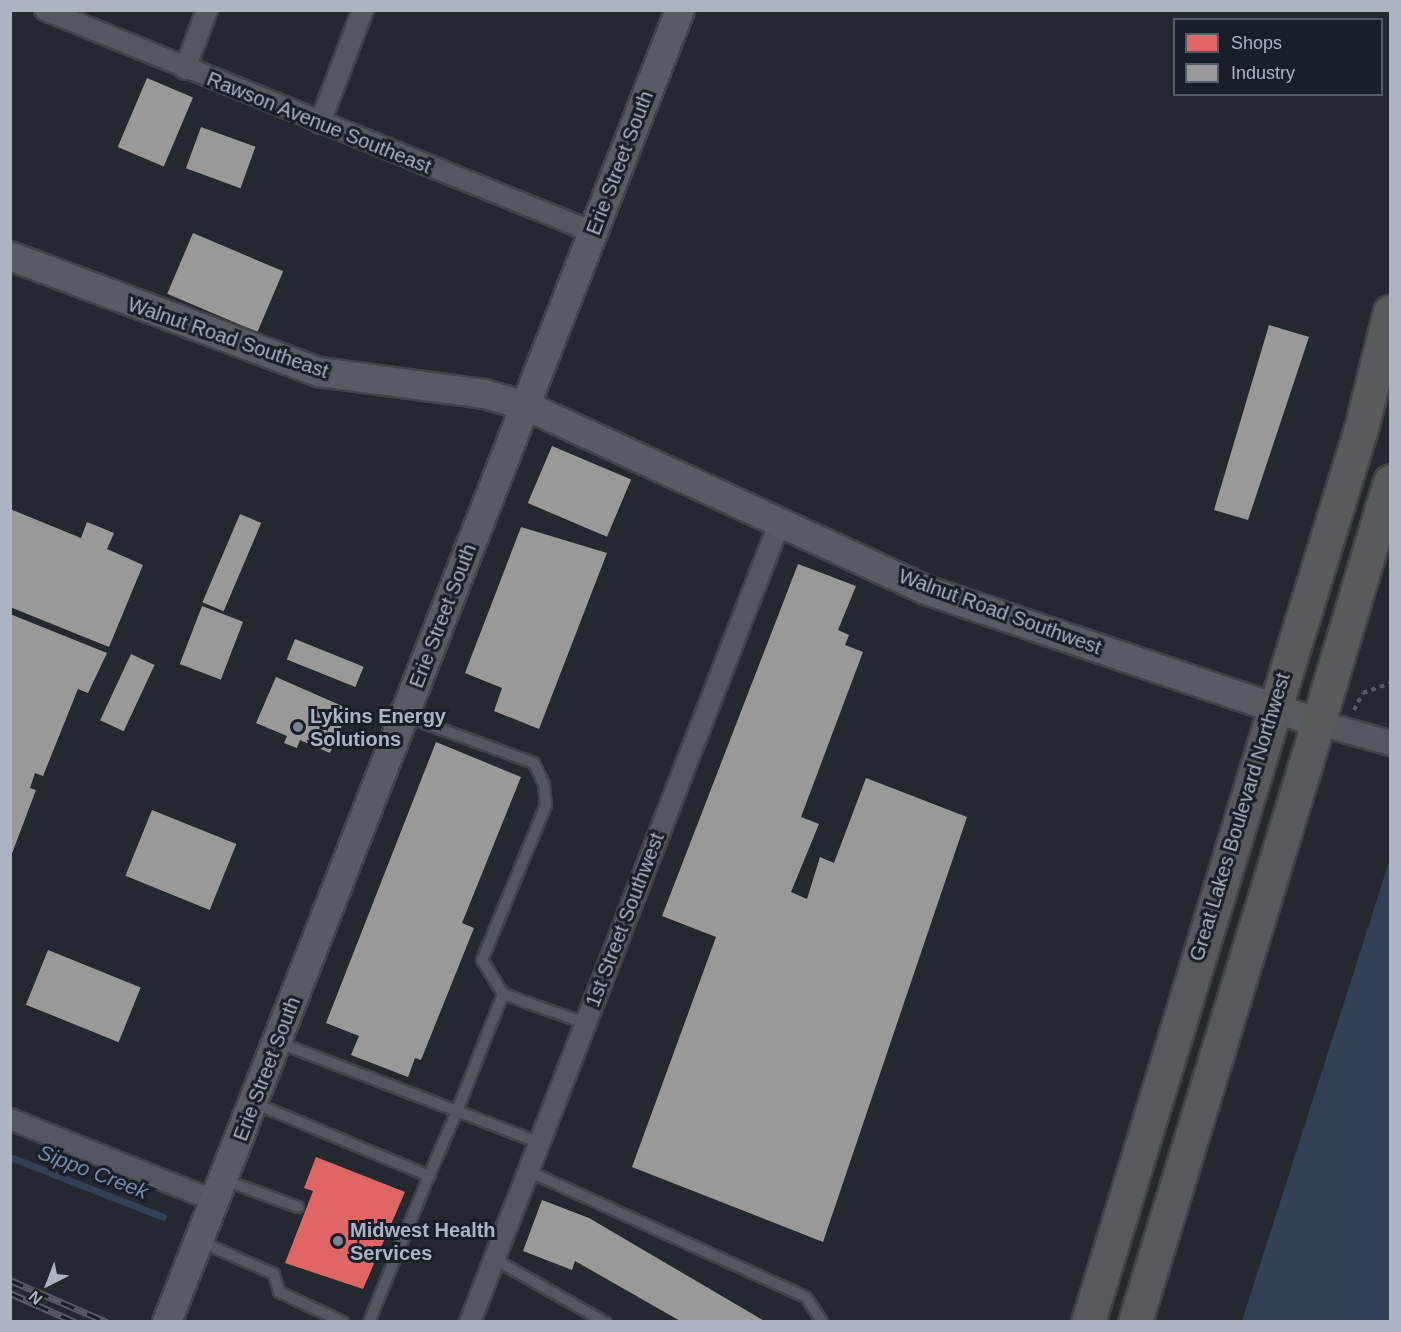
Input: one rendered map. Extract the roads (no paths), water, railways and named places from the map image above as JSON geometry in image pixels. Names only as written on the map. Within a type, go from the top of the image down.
[{"type":"highway","name":"Great Lakes Boulevard Northwest","points":[[1088,1322],[1361,429],[1390,312]]},
{"type":"highway","points":[[1136,1322],[1390,482]]},
{"type":"main road","name":"Erie Street South","points":[[167,1322],[680,10]]},
{"type":"main road","name":"Walnut Road Southeast","points":[[10,256],[319,372],[484,394],[524,405]]},
{"type":"main road","name":"Walnut Road Southwest","points":[[524,405],[781,519],[926,590],[1318,723]]},
{"type":"street","name":"Rawson Avenue Southeast","points":[[45,10],[185,69],[593,232]]},
{"type":"street","points":[[185,69],[207,10]]},
{"type":"street","points":[[320,123],[363,10]]},
{"type":"street","name":"1st Street Southwest","points":[[470,1322],[781,519]]},
{"type":"street","name":"Walnut Road Southwest","points":[[1318,723],[1387,742]]},
{"type":"street","points":[[10,1119],[219,1190]]},
{"type":"lane","points":[[405,716],[534,763],[544,784],[546,805],[482,960],[503,994],[585,1023]]},
{"type":"lane","points":[[369,1322],[503,994]]},
{"type":"lane","points":[[277,1042],[540,1143]]},
{"type":"lane","points":[[253,1103],[429,1176]]},
{"type":"lane","points":[[528,1171],[806,1297],[822,1322]]},
{"type":"lane","points":[[219,1190],[298,1207]]},
{"type":"lane","points":[[199,1241],[274,1274],[279,1292],[343,1322]]},
{"type":"lane","points":[[494,1259],[605,1322]]},
{"type":"water","points":[[1390,859],[1390,1321],[1242,1321]]},
{"type":"waterway","name":"Sippo Creek","points":[[10,1157],[163,1217]]},
{"type":"railway","points":[[10,1280],[107,1322]]},
{"type":"railway","points":[[10,1293],[75,1322]]},
{"type":"place","name":"Lykins Energy Solutions","points":[[298,727]]},
{"type":"place","name":"Midwest Health Services","points":[[338,1241]]}]
